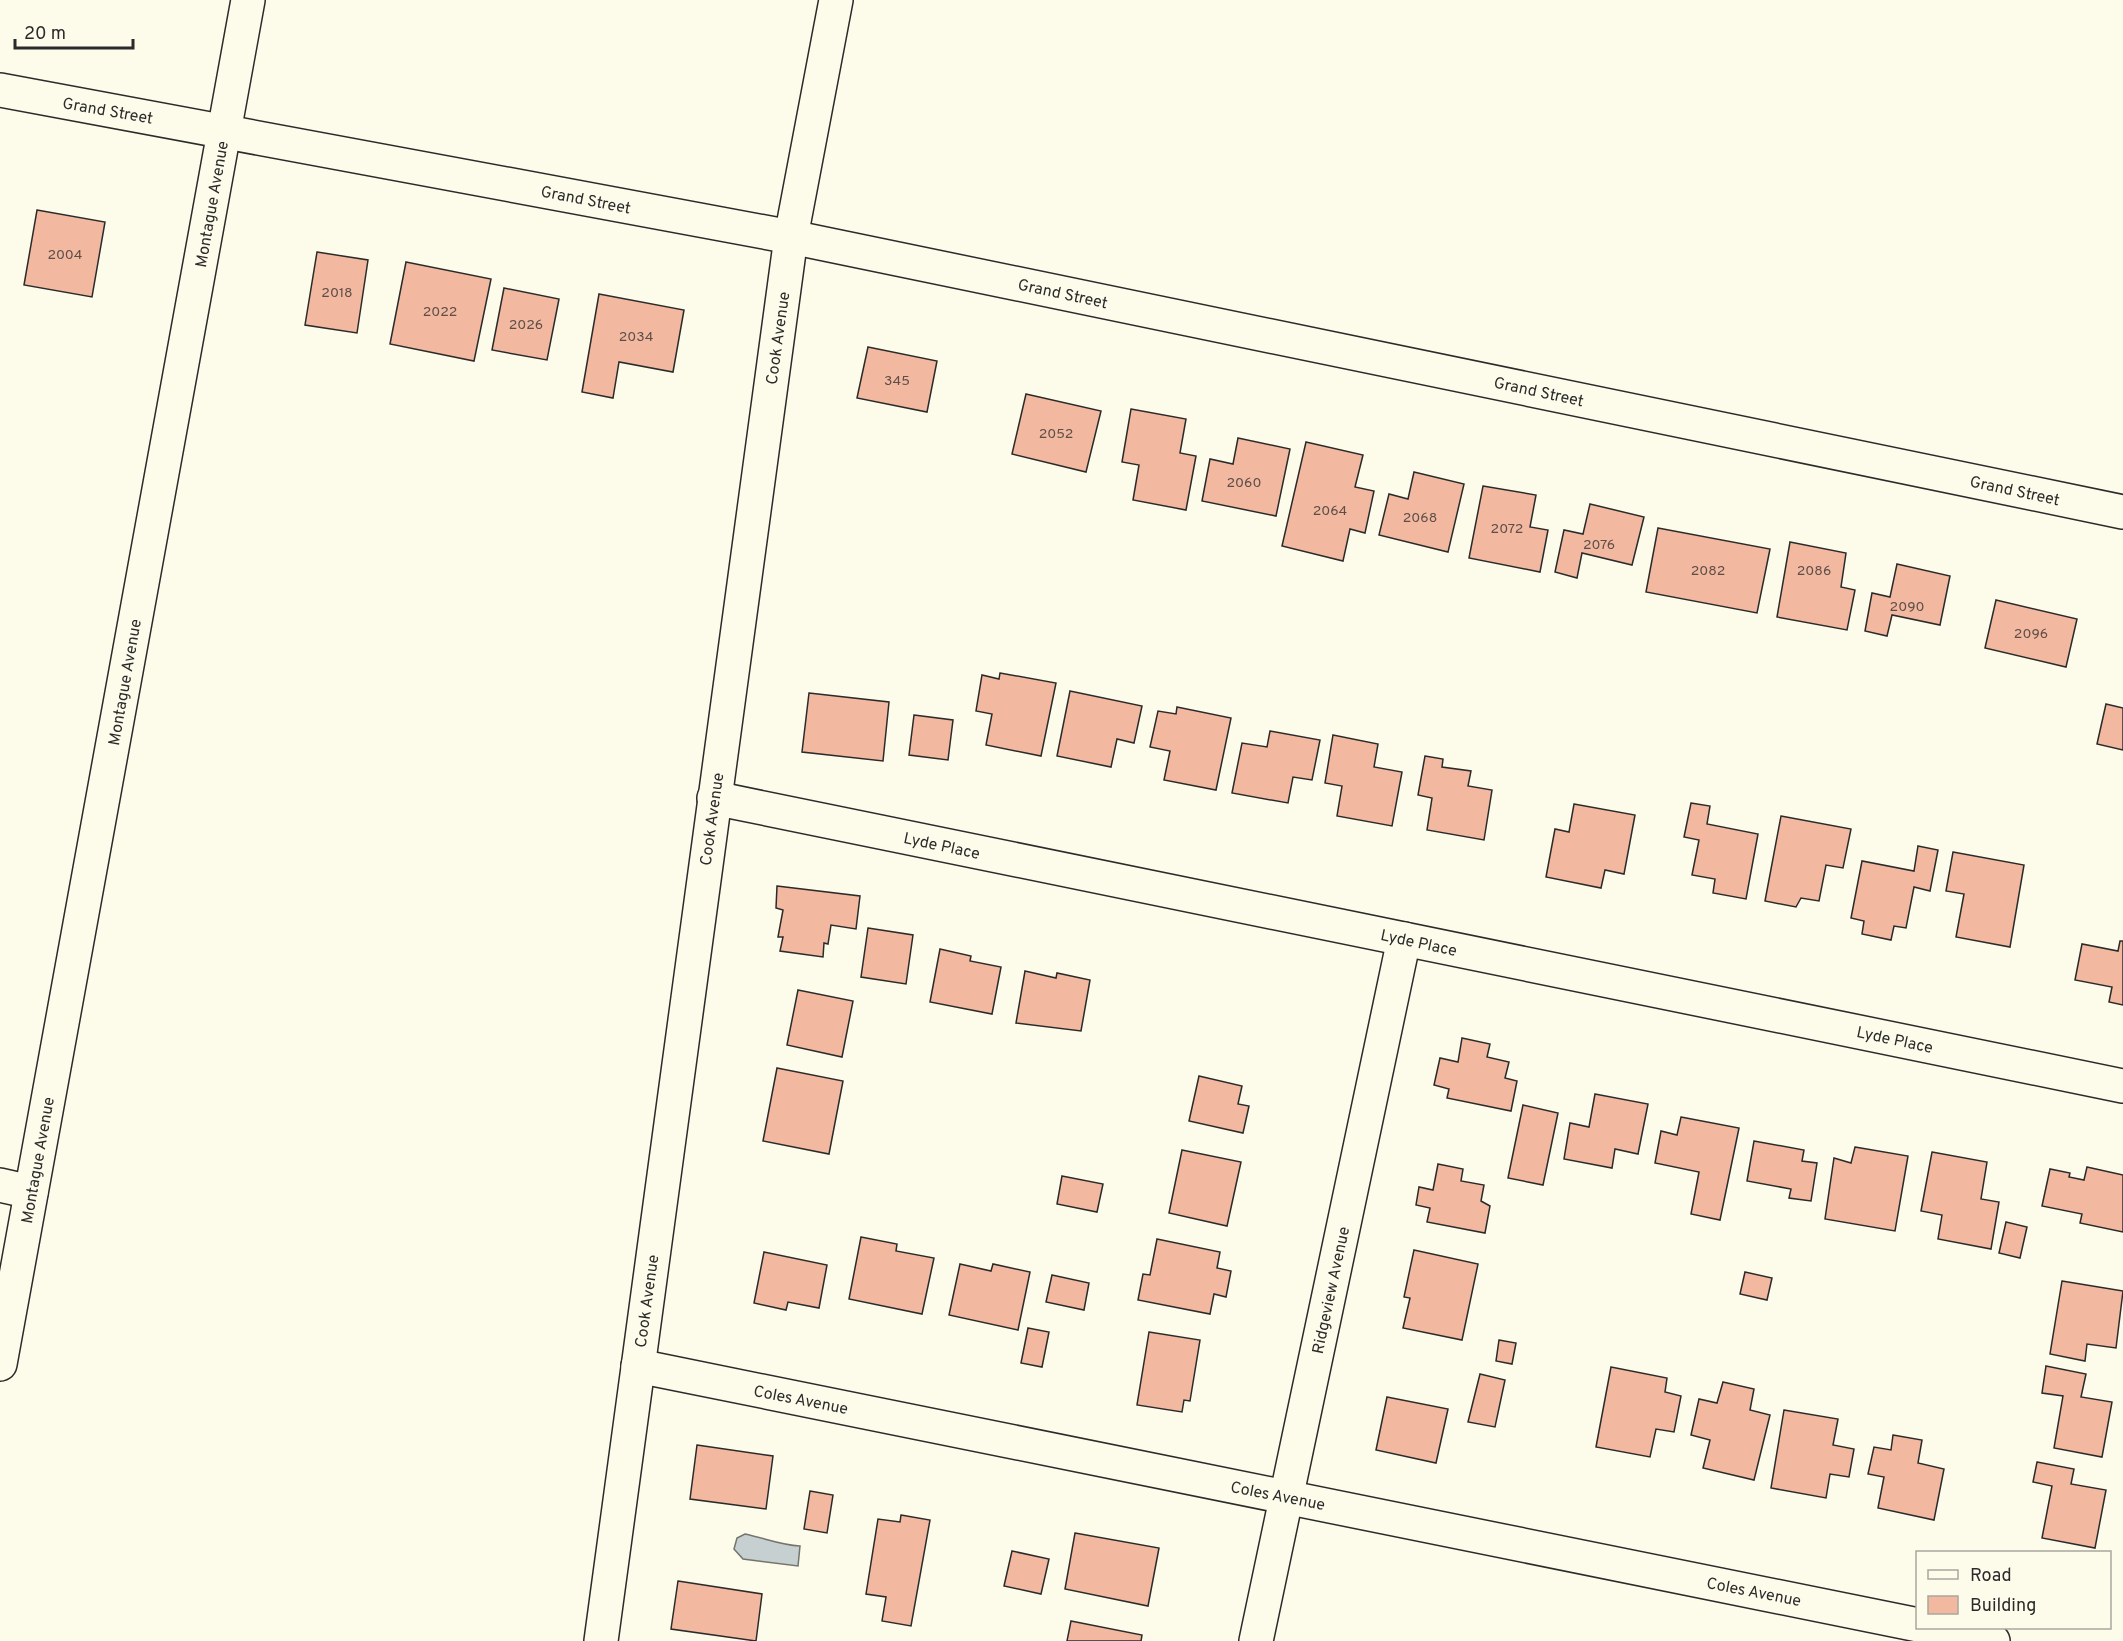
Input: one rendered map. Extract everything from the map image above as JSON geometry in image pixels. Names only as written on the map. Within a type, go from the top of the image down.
[{"type":"street","name":"Montague Avenue","points":[[0,1365],[248,0]]},
{"type":"street","name":"Cook Avenue","points":[[601,1641],[791,237],[836,0]]},
{"type":"street","name":"Grand Street","points":[[0,90],[791,237],[2123,512]]},
{"type":"street","name":"Lyde Place","points":[[714,798],[2123,1086]]},
{"type":"street","name":"Ridgeview Avenue","points":[[1256,1641],[1404,939]]},
{"type":"street","points":[[0,1185],[31,1192]]},
{"type":"street","name":"Coles Avenue","points":[[638,1366],[1916,1625]]},
{"type":"street","points":[[1935,1629],[1993,1641]]},
{"type":"shaded area","points":[[745,1534],[800,1546],[798,1566],[743,1559],[734,1549],[737,1538]]},
{"type":"building","points":[[37,210],[105,222],[92,297],[24,285]]},
{"type":"building","points":[[317,252],[368,260],[357,333],[305,325]]},
{"type":"building","points":[[406,262],[491,279],[474,361],[390,344]]},
{"type":"building","points":[[504,288],[559,299],[547,360],[492,350]]},
{"type":"building","points":[[599,294],[684,310],[673,372],[619,362],[613,398],[582,392]]},
{"type":"building","points":[[868,347],[937,361],[927,412],[857,398]]},
{"type":"building","points":[[1026,394],[1101,411],[1086,472],[1012,454]]},
{"type":"building","points":[[1131,409],[1186,419],[1180,453],[1196,456],[1186,510],[1133,500],[1139,465],[1122,462]]},
{"type":"building","points":[[1238,438],[1290,449],[1276,516],[1202,501],[1210,459],[1233,464]]},
{"type":"building","points":[[1306,442],[1363,455],[1355,487],[1374,491],[1365,533],[1350,529],[1343,561],[1282,546]]},
{"type":"building","points":[[1414,472],[1464,484],[1448,552],[1379,535],[1389,494],[1408,499]]},
{"type":"building","points":[[1483,486],[1536,495],[1530,527],[1548,530],[1540,572],[1469,558]]},
{"type":"building","points":[[1590,504],[1644,517],[1632,565],[1582,553],[1577,578],[1555,572],[1564,530],[1583,534]]},
{"type":"building","points":[[1658,528],[1770,549],[1757,613],[1646,592]]},
{"type":"building","points":[[1790,542],[1846,553],[1841,587],[1855,590],[1847,630],[1777,617]]},
{"type":"building","points":[[1897,564],[1950,576],[1940,625],[1892,615],[1887,636],[1865,631],[1872,593],[1890,597]]},
{"type":"building","points":[[1996,600],[2077,619],[2066,667],[1985,648]]},
{"type":"building","points":[[1000,673],[1056,683],[1041,756],[986,745],[992,714],[976,711],[982,675],[999,679]]},
{"type":"building","points":[[1070,691],[1142,706],[1134,743],[1117,739],[1111,767],[1057,756]]},
{"type":"building","points":[[809,693],[889,702],[883,761],[802,752]]},
{"type":"building","points":[[2106,704],[2123,708],[2123,750],[2097,744]]},
{"type":"building","points":[[1177,707],[1231,718],[1216,790],[1164,780],[1170,751],[1150,747],[1158,711],[1176,714]]},
{"type":"building","points":[[914,715],[953,720],[948,760],[909,755]]},
{"type":"building","points":[[1270,731],[1320,740],[1312,780],[1293,777],[1288,803],[1232,793],[1242,743],[1267,747]]},
{"type":"building","points":[[1333,735],[1378,744],[1374,767],[1402,772],[1392,826],[1337,816],[1342,786],[1325,783]]},
{"type":"building","points":[[1425,756],[1443,759],[1442,767],[1471,771],[1468,786],[1492,790],[1484,840],[1427,830],[1432,798],[1418,795]]},
{"type":"building","points":[[1691,803],[1710,806],[1707,824],[1758,834],[1746,899],[1713,893],[1715,879],[1692,875],[1699,840],[1684,837]]},
{"type":"building","points":[[1574,804],[1635,815],[1624,874],[1605,870],[1601,888],[1546,877],[1555,829],[1569,832]]},
{"type":"building","points":[[1781,816],[1851,829],[1843,868],[1826,865],[1819,901],[1801,898],[1796,907],[1765,901]]},
{"type":"building","points":[[1918,846],[1938,850],[1930,891],[1914,887],[1906,928],[1894,926],[1891,940],[1862,934],[1864,921],[1851,918],[1862,861],[1914,871]]},
{"type":"building","points":[[1953,852],[2024,865],[2010,947],[1956,937],[1964,894],[1946,891]]},
{"type":"building","points":[[777,886],[860,896],[856,929],[831,925],[828,944],[824,943],[823,957],[780,951],[783,937],[778,937],[783,910],[776,908]]},
{"type":"building","points":[[868,928],[913,935],[906,984],[861,977]]},
{"type":"building","points":[[2120,941],[2123,941],[2123,1005],[2109,1002],[2112,987],[2075,980],[2082,944],[2118,951]]},
{"type":"building","points":[[940,949],[971,956],[970,961],[1001,967],[992,1014],[930,1002]]},
{"type":"building","points":[[1025,971],[1056,978],[1057,973],[1090,980],[1081,1031],[1016,1023]]},
{"type":"building","points":[[798,990],[853,1001],[842,1057],[787,1045]]},
{"type":"building","points":[[1462,1038],[1490,1044],[1487,1057],[1509,1062],[1505,1078],[1517,1081],[1511,1111],[1447,1098],[1449,1089],[1434,1085],[1440,1058],[1458,1062]]},
{"type":"building","points":[[777,1068],[843,1081],[829,1154],[763,1141]]},
{"type":"building","points":[[1199,1076],[1242,1086],[1238,1104],[1249,1106],[1243,1133],[1189,1121]]},
{"type":"building","points":[[1595,1094],[1648,1104],[1638,1154],[1615,1149],[1612,1168],[1564,1159],[1570,1123],[1589,1127]]},
{"type":"building","points":[[1523,1105],[1558,1113],[1543,1185],[1508,1178]]},
{"type":"building","points":[[1681,1117],[1739,1128],[1720,1220],[1691,1214],[1699,1172],[1655,1163],[1661,1131],[1677,1135]]},
{"type":"building","points":[[1754,1141],[1804,1150],[1802,1161],[1817,1163],[1811,1201],[1789,1198],[1791,1189],[1747,1181]]},
{"type":"building","points":[[1855,1147],[1908,1156],[1895,1231],[1825,1219],[1834,1158],[1851,1163]]},
{"type":"building","points":[[1182,1150],[1241,1162],[1227,1226],[1169,1213]]},
{"type":"building","points":[[1932,1152],[1987,1162],[1981,1199],[1999,1202],[1991,1249],[1938,1239],[1942,1215],[1921,1211]]},
{"type":"building","points":[[1438,1164],[1463,1169],[1461,1181],[1484,1185],[1481,1201],[1490,1206],[1485,1233],[1427,1222],[1430,1208],[1416,1205],[1419,1187],[1433,1190]]},
{"type":"building","points":[[2087,1167],[2123,1175],[2123,1232],[2080,1223],[2082,1214],[2042,1206],[2050,1169],[2070,1173],[2069,1177],[2084,1180]]},
{"type":"building","points":[[1062,1176],[1103,1184],[1097,1212],[1057,1204]]},
{"type":"building","points":[[2006,1222],[2027,1227],[2020,1258],[1999,1253]]},
{"type":"building","points":[[861,1237],[897,1244],[896,1251],[934,1258],[922,1314],[849,1299]]},
{"type":"building","points":[[1157,1239],[1220,1252],[1217,1268],[1231,1271],[1226,1297],[1214,1294],[1210,1314],[1138,1300],[1143,1274],[1150,1275]]},
{"type":"building","points":[[1414,1250],[1478,1264],[1462,1340],[1403,1328],[1410,1298],[1404,1297]]},
{"type":"building","points":[[764,1252],[827,1265],[819,1308],[788,1302],[786,1310],[754,1303]]},
{"type":"building","points":[[960,1264],[991,1271],[993,1264],[1030,1272],[1018,1330],[949,1315]]},
{"type":"building","points":[[1745,1272],[1772,1278],[1767,1300],[1740,1294]]},
{"type":"building","points":[[1052,1275],[1089,1283],[1084,1310],[1046,1302]]},
{"type":"building","points":[[2062,1281],[2123,1291],[2116,1348],[2087,1344],[2085,1361],[2050,1354]]},
{"type":"building","points":[[1028,1328],[1049,1332],[1042,1367],[1021,1363]]},
{"type":"building","points":[[1149,1332],[1200,1340],[1190,1401],[1184,1400],[1182,1412],[1137,1405]]},
{"type":"building","points":[[1499,1340],[1516,1343],[1512,1364],[1496,1361]]},
{"type":"building","points":[[2046,1366],[2086,1374],[2081,1397],[2112,1402],[2102,1457],[2054,1448],[2063,1396],[2042,1393]]},
{"type":"building","points":[[1611,1367],[1667,1378],[1665,1392],[1681,1396],[1674,1432],[1656,1429],[1650,1457],[1596,1447]]},
{"type":"building","points":[[1480,1374],[1505,1380],[1495,1427],[1468,1422]]},
{"type":"building","points":[[1723,1382],[1754,1389],[1750,1410],[1770,1415],[1754,1480],[1703,1468],[1710,1440],[1691,1435],[1699,1399],[1717,1403]]},
{"type":"building","points":[[1387,1397],[1448,1409],[1436,1463],[1376,1450]]},
{"type":"building","points":[[1784,1410],[1838,1419],[1833,1445],[1854,1449],[1849,1477],[1830,1474],[1826,1498],[1771,1488]]},
{"type":"building","points":[[1893,1435],[1922,1440],[1918,1463],[1944,1469],[1934,1520],[1878,1508],[1884,1477],[1868,1474],[1874,1447],[1891,1450]]},
{"type":"building","points":[[697,1445],[773,1456],[766,1509],[690,1499]]},
{"type":"building","points":[[2037,1462],[2074,1469],[2071,1484],[2106,1490],[2095,1548],[2042,1538],[2052,1486],[2033,1482]]},
{"type":"building","points":[[810,1491],[833,1495],[827,1533],[804,1529]]},
{"type":"building","points":[[901,1515],[930,1520],[911,1626],[882,1621],[886,1597],[866,1594],[878,1519],[900,1522]]},
{"type":"building","points":[[1075,1533],[1159,1548],[1148,1606],[1065,1589]]},
{"type":"building","points":[[1012,1551],[1049,1559],[1041,1594],[1004,1586]]},
{"type":"building","points":[[678,1581],[762,1594],[756,1641],[671,1629]]},
{"type":"building","points":[[1071,1621],[1142,1635],[1141,1641],[1067,1641]]}]
